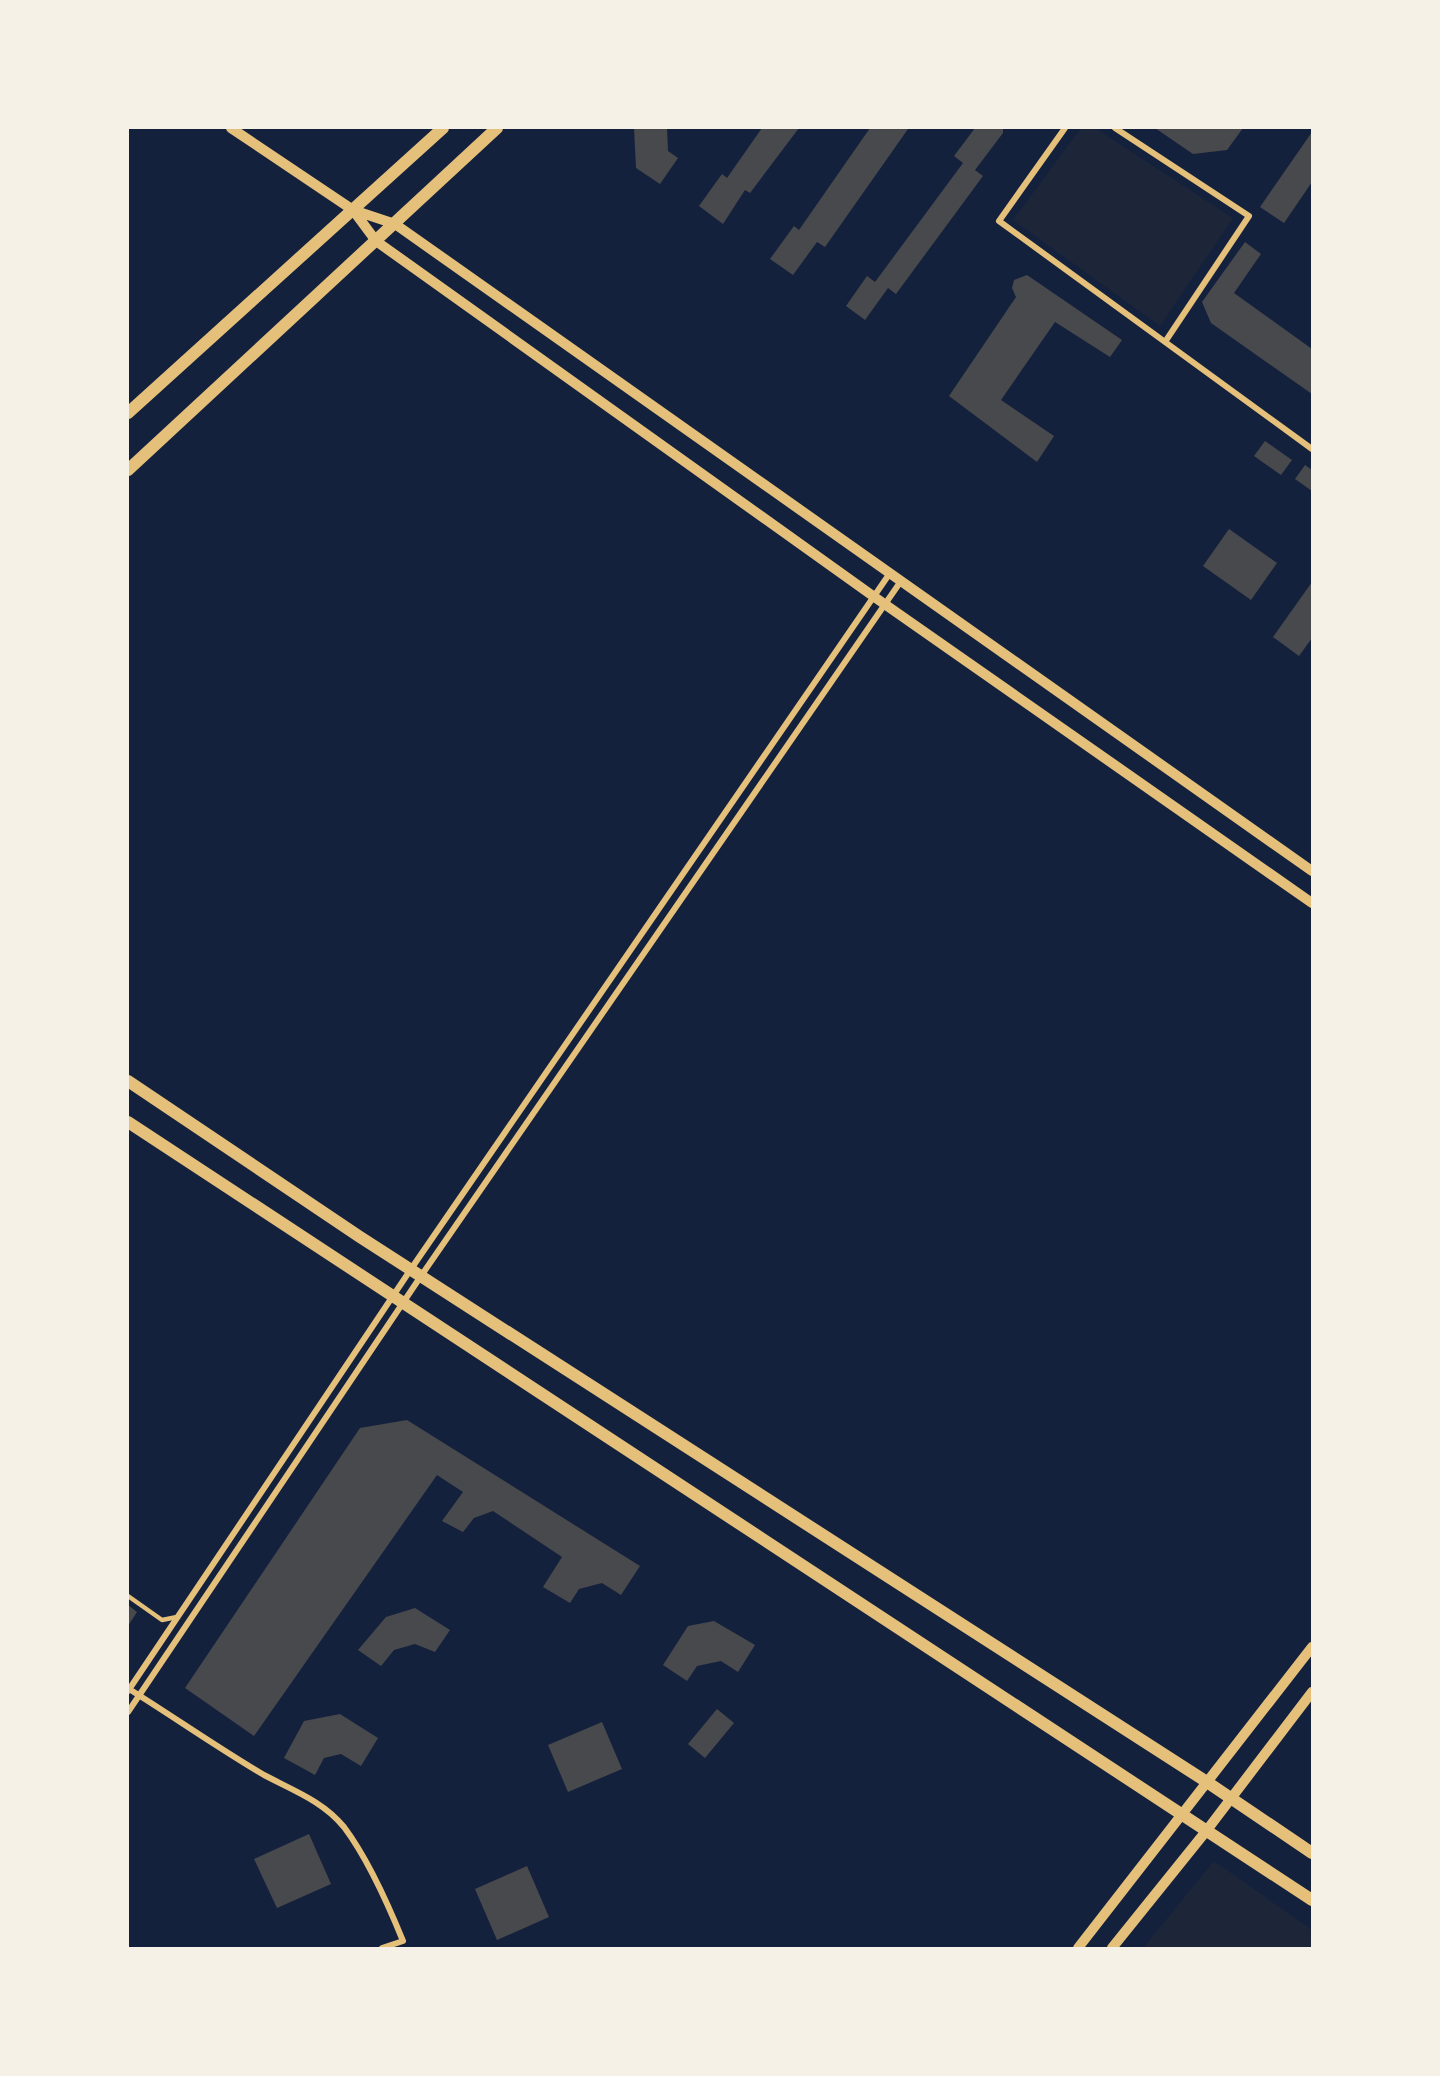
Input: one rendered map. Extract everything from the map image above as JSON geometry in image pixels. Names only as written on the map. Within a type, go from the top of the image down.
[{"type":"main road","points":[[128,413],[443,128]]},
{"type":"main road","points":[[128,470],[497,128]]},
{"type":"main road","points":[[128,1081],[416,1273],[1208,1782],[1312,1853]]},
{"type":"main road","points":[[128,1122],[1312,1900]]},
{"type":"street","points":[[231,128],[353,210],[395,224],[1312,871]]},
{"type":"street","points":[[1065,128],[999,221],[1312,449]]},
{"type":"street","points":[[1115,128],[1249,216],[1165,342]]},
{"type":"street","points":[[353,210],[376,241],[873,596],[1312,903]]},
{"type":"street","points":[[128,1712],[398,1299],[890,573]]},
{"type":"street","points":[[382,1948],[403,1941],[369,1869],[343,1827],[306,1796],[265,1775],[128,1690],[416,1273],[902,581]]},
{"type":"street","points":[[1078,1948],[1312,1647]]},
{"type":"street","points":[[1112,1948],[1208,1830],[1312,1692]]},
{"type":"lane","points":[[128,1596],[162,1620],[178,1616]]},
{"type":"shaded area","points":[[1081,128],[1095,128],[1233,218],[1160,326],[1013,220]]},
{"type":"shaded area","points":[[1214,1861],[1312,1930],[1312,1948],[1143,1948]]},
{"type":"building","points":[[634,128],[667,128],[668,151],[678,158],[660,184],[636,168]]},
{"type":"building","points":[[762,128],[799,128],[750,193],[745,190],[723,224],[699,206],[722,174],[727,178]]},
{"type":"building","points":[[870,128],[908,129],[825,247],[817,242],[793,275],[770,259],[794,226],[799,230]]},
{"type":"building","points":[[975,128],[1003,128],[1003,133],[975,170],[983,176],[896,294],[888,288],[865,320],[846,306],[867,276],[875,282],[963,163],[954,156]]},
{"type":"building","points":[[1155,128],[1243,128],[1227,150],[1193,154]]},
{"type":"building","points":[[1312,132],[1312,182],[1284,223],[1260,207]]},
{"type":"building","points":[[1245,242],[1261,254],[1234,293],[1312,349],[1312,394],[1211,323],[1202,302]]},
{"type":"building","points":[[1027,275],[1122,340],[1110,357],[1055,322],[1001,400],[1054,436],[1037,462],[949,396],[1016,297],[1012,288],[1014,280]]},
{"type":"building","points":[[1265,441],[1292,460],[1281,475],[1254,456]]},
{"type":"building","points":[[1305,465],[1312,470],[1312,491],[1295,479]]},
{"type":"building","points":[[1229,529],[1277,563],[1251,600],[1203,566]]},
{"type":"building","points":[[1312,582],[1312,638],[1299,656],[1273,637]]},
{"type":"building","points":[[407,1420],[640,1566],[621,1595],[602,1583],[579,1589],[570,1603],[543,1587],[562,1557],[493,1511],[474,1518],[463,1532],[442,1521],[463,1492],[437,1475],[254,1736],[185,1688],[360,1428]]},
{"type":"building","points":[[128,1605],[137,1612],[128,1626]]},
{"type":"building","points":[[415,1608],[450,1630],[435,1652],[415,1644],[394,1650],[381,1666],[358,1650],[386,1617]]},
{"type":"building","points":[[714,1621],[755,1645],[738,1672],[721,1661],[697,1666],[687,1681],[663,1665],[688,1626]]},
{"type":"building","points":[[717,1709],[734,1723],[705,1758],[688,1744]]},
{"type":"building","points":[[340,1714],[378,1738],[361,1766],[341,1754],[324,1758],[315,1775],[284,1758],[304,1721]]},
{"type":"building","points":[[602,1722],[622,1769],[568,1792],[548,1745]]},
{"type":"building","points":[[309,1834],[331,1884],[277,1908],[254,1859]]},
{"type":"building","points":[[527,1866],[549,1917],[497,1940],[475,1889]]}]
